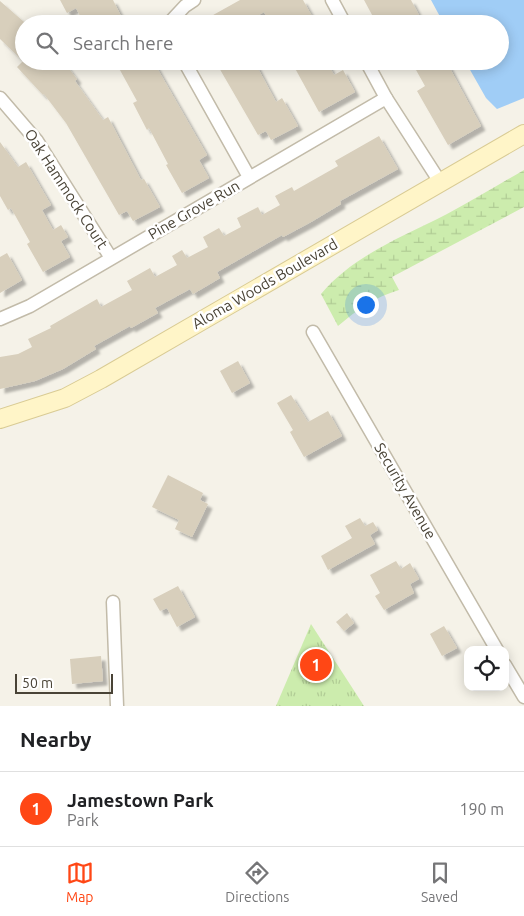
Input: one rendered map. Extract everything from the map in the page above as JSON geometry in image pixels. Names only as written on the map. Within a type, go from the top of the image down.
[{"type":"street","points":[[177,15],[194,0]]},
{"type":"street","points":[[332,0],[340,15]]},
{"type":"street","points":[[189,70],[249,178]]},
{"type":"street","points":[[371,70],[386,98],[440,182]]},
{"type":"street","name":"Oak Hammock Court","points":[[0,98],[37,141],[111,258]]},
{"type":"street","name":"Pine Grove Run","points":[[0,319],[30,306],[386,98]]},
{"type":"street","name":"Aloma Woods Boulevard","points":[[0,419],[65,398],[101,379],[524,134]]},
{"type":"street","name":"Security Avenue","points":[[313,332],[495,646]]},
{"type":"street","points":[[113,602],[117,706]]},
{"type":"street","points":[[509,671],[524,697]]},
{"type":"green space","points":[[524,170],[524,207],[392,277],[399,290],[382,296],[338,326],[321,294],[348,268],[379,248],[447,214]]},
{"type":"green space","points":[[311,624],[364,706],[276,706]]},
{"type":"water","points":[[431,0],[524,0],[524,98],[497,109],[486,98],[470,70],[509,70],[509,15],[439,15]]},
{"type":"building","points":[[60,0],[113,0],[120,15],[80,15],[76,8],[67,13]]},
{"type":"building","points":[[240,0],[303,0],[311,15],[266,15],[264,12],[259,15],[213,15]]},
{"type":"building","points":[[364,0],[411,0],[419,15],[372,15]]},
{"type":"building","points":[[0,1],[16,15],[15,53],[0,39]]},
{"type":"building","points":[[20,70],[70,70],[77,79],[75,81],[103,120],[108,117],[141,180],[144,179],[160,207],[133,221],[127,211],[119,215],[66,123]]},
{"type":"building","points":[[120,70],[158,70],[207,155],[199,160],[209,178],[182,193],[166,165],[168,164],[149,128],[147,130],[133,103],[137,101]]},
{"type":"building","points":[[220,70],[259,70],[276,102],[282,98],[298,126],[271,140],[266,131],[258,135]]},
{"type":"building","points":[[296,70],[331,70],[334,75],[343,70],[355,92],[319,112]]},
{"type":"building","points":[[416,70],[451,70],[481,126],[448,145],[417,91],[425,86]]},
{"type":"building","points":[[379,136],[398,169],[340,201],[341,204],[311,222],[283,237],[282,235],[217,272],[220,278],[193,294],[190,289],[155,308],[158,313],[94,346],[96,349],[63,369],[35,381],[0,389],[0,357],[18,354],[32,347],[28,339],[51,328],[50,326],[97,299],[101,307],[132,290],[127,281],[150,268],[155,277],[177,265],[172,256],[182,250],[187,258],[208,247],[203,237],[219,228],[224,236],[241,227],[237,218],[258,207],[262,215],[280,205],[275,196],[292,187],[294,191],[338,166],[335,161]]},
{"type":"building","points":[[0,142],[18,167],[26,162],[51,205],[42,210],[53,230],[61,225],[68,237],[61,241],[70,257],[43,272],[27,244],[30,242],[11,208],[8,210],[0,196]]},
{"type":"building","points":[[7,253],[22,280],[0,293],[0,257]]},
{"type":"building","points":[[238,361],[250,383],[232,393],[220,371]]},
{"type":"building","points":[[291,395],[308,422],[328,411],[342,436],[304,457],[290,432],[293,430],[277,403]]},
{"type":"building","points":[[168,475],[203,493],[200,500],[208,504],[192,537],[175,529],[179,520],[152,507]]},
{"type":"building","points":[[360,518],[365,526],[373,522],[378,530],[370,535],[375,544],[328,570],[321,556],[352,538],[345,526]]},
{"type":"building","points":[[396,561],[401,569],[410,563],[419,579],[410,584],[414,593],[384,610],[375,596],[380,593],[370,575]]},
{"type":"building","points":[[178,586],[195,617],[177,627],[167,608],[160,611],[153,599]]},
{"type":"building","points":[[347,613],[354,623],[344,631],[336,622]]},
{"type":"building","points":[[444,626],[457,648],[442,656],[430,634]]},
{"type":"building","points":[[101,656],[103,681],[72,684],[70,659]]},
{"type":"place","name":"Jamestown Park","points":[[316,665]]}]
